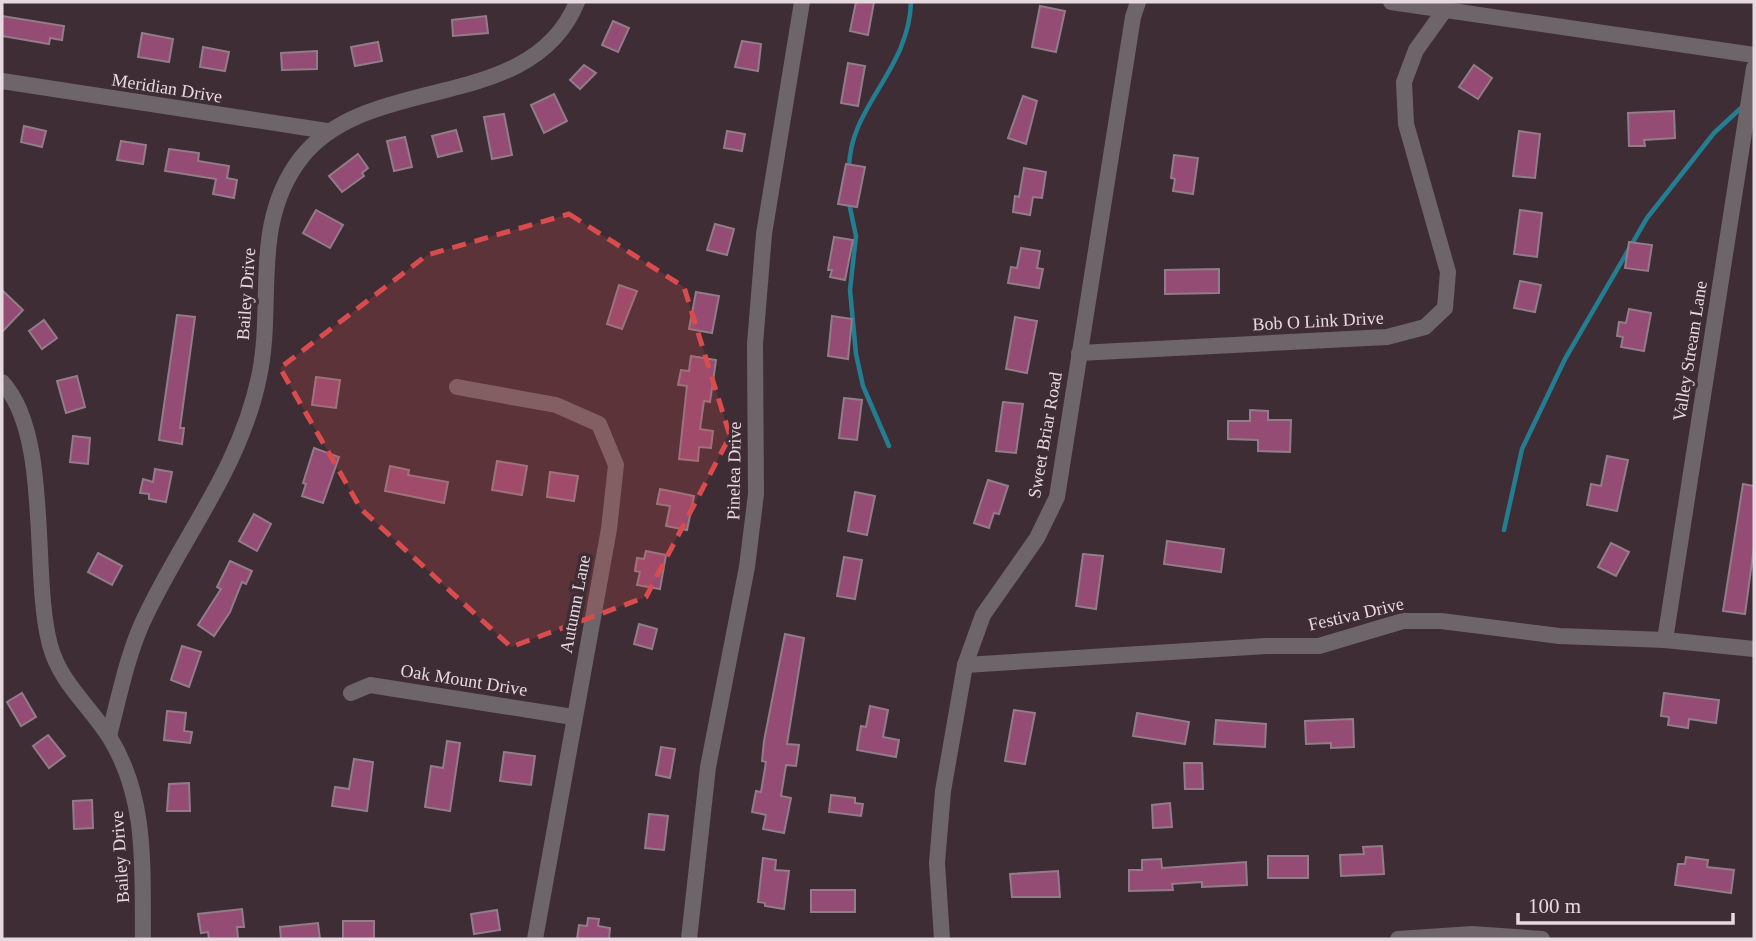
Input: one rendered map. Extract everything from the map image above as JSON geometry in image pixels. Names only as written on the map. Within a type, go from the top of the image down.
[{"type":"street","name":"Bailey Drive","points":[[108,736],[145,616],[242,441],[260,375],[267,249],[277,198],[302,156],[327,131],[363,113],[462,87],[538,54],[570,17],[577,2]]},
{"type":"street","name":"Pinelea Drive","points":[[689,939],[708,767],[747,566],[756,494],[755,344],[764,234],[802,2]]},
{"type":"street","name":"Sweet Briar Road","points":[[942,939],[937,863],[943,791],[965,665],[983,615],[1037,538],[1057,497],[1138,2]]},
{"type":"street","points":[[1391,2],[1444,11],[1499,8],[1754,55]]},
{"type":"street","name":"Bob O Link Drive","points":[[1079,353],[1387,337],[1425,327],[1445,308],[1448,272],[1406,124],[1404,82],[1416,50],[1444,11]]},
{"type":"street","name":"Valley Stream Lane","points":[[1664,640],[1754,68]]},
{"type":"street","name":"Meridian Drive","points":[[2,81],[327,131]]},
{"type":"street","name":"Bailey Drive","points":[[2,382],[18,407],[27,438],[38,513],[50,646],[60,672],[120,756],[138,807],[143,939]]},
{"type":"street","name":"Autumn Lane","points":[[457,387],[556,405],[599,424],[616,464],[609,529],[535,939]]},
{"type":"street","name":"Festiva Drive","points":[[965,665],[1266,646],[1319,646],[1404,621],[1441,621],[1559,636],[1664,640],[1754,649]]},
{"type":"street","name":"Oak Mount Drive","points":[[351,693],[370,685],[573,718]]},
{"type":"street","points":[[1398,939],[1472,934],[1542,939]]},
{"type":"highlighted area","points":[[569,214],[684,287],[730,436],[646,597],[511,647],[361,509],[280,368],[427,255]]},
{"type":"building","points":[[856,2],[874,2],[868,35],[850,31]]},
{"type":"building","points":[[1040,6],[1065,11],[1056,52],[1032,47]]},
{"type":"building","points":[[2,16],[64,26],[62,40],[50,38],[49,44],[2,36]]},
{"type":"building","points":[[486,16],[488,33],[453,36],[452,20]]},
{"type":"building","points":[[613,21],[629,28],[618,52],[602,45]]},
{"type":"building","points":[[142,33],[173,39],[169,62],[138,57]]},
{"type":"building","points":[[742,41],[761,44],[758,71],[735,67]]},
{"type":"building","points":[[378,42],[382,61],[355,66],[351,47]]},
{"type":"building","points":[[203,47],[229,52],[225,71],[200,67]]},
{"type":"building","points":[[317,51],[317,69],[282,70],[281,53]]},
{"type":"building","points":[[848,63],[865,66],[858,106],[841,103]]},
{"type":"building","points":[[584,65],[596,73],[580,89],[570,80]]},
{"type":"building","points":[[1474,65],[1492,78],[1478,99],[1459,87]]},
{"type":"building","points":[[554,94],[567,121],[544,133],[531,105]]},
{"type":"building","points":[[1023,96],[1037,101],[1026,144],[1008,138]]},
{"type":"building","points":[[1674,111],[1675,138],[1644,140],[1645,146],[1629,146],[1628,113]]},
{"type":"building","points":[[504,114],[512,155],[492,159],[484,117]]},
{"type":"building","points":[[24,126],[46,131],[42,147],[21,142]]},
{"type":"building","points":[[456,130],[462,151],[438,157],[432,136]]},
{"type":"building","points":[[727,131],[745,134],[742,151],[724,148]]},
{"type":"building","points":[[1519,131],[1540,134],[1535,178],[1513,176]]},
{"type":"building","points":[[405,137],[412,167],[394,171],[387,141]]},
{"type":"building","points":[[121,141],[146,145],[143,164],[117,160]]},
{"type":"building","points":[[169,149],[199,153],[198,161],[229,166],[227,178],[237,180],[234,198],[213,194],[216,179],[165,171]]},
{"type":"building","points":[[358,154],[368,168],[362,173],[364,176],[342,192],[329,176]]},
{"type":"building","points":[[1174,155],[1198,158],[1193,194],[1173,191],[1175,179],[1171,178]]},
{"type":"building","points":[[846,164],[865,167],[857,207],[838,204]]},
{"type":"building","points":[[1024,168],[1046,172],[1042,198],[1033,197],[1030,215],[1013,212],[1015,196],[1019,197]]},
{"type":"building","points":[[316,210],[343,225],[330,248],[303,233]]},
{"type":"building","points":[[1520,210],[1542,213],[1537,257],[1514,254]]},
{"type":"building","points":[[715,224],[734,229],[727,255],[707,250]]},
{"type":"building","points":[[834,237],[853,240],[845,280],[830,277],[832,270],[828,270]]},
{"type":"building","points":[[1629,242],[1652,245],[1648,271],[1625,268]]},
{"type":"building","points":[[1021,248],[1040,251],[1037,268],[1043,269],[1039,288],[1008,283],[1011,267],[1017,268]]},
{"type":"building","points":[[1219,269],[1219,293],[1165,294],[1165,270]]},
{"type":"building","points":[[1520,281],[1541,285],[1535,312],[1514,308]]},
{"type":"building","points":[[619,285],[637,291],[622,329],[607,324]]},
{"type":"building","points":[[2,290],[23,310],[2,332]]},
{"type":"building","points":[[696,292],[719,296],[712,333],[689,329]]},
{"type":"building","points":[[1629,309],[1651,313],[1644,351],[1621,347],[1623,337],[1617,336],[1619,322],[1626,323]]},
{"type":"building","points":[[177,315],[195,317],[180,428],[184,428],[182,444],[159,440]]},
{"type":"building","points":[[832,316],[852,319],[848,359],[828,356]]},
{"type":"building","points":[[1015,317],[1037,321],[1027,373],[1006,369]]},
{"type":"building","points":[[44,320],[57,338],[42,349],[29,331]]},
{"type":"building","points":[[691,356],[716,360],[710,402],[704,401],[700,429],[713,431],[711,448],[699,447],[698,461],[679,459],[687,386],[678,385],[681,370],[689,371]]},
{"type":"building","points":[[77,376],[85,407],[66,413],[57,381]]},
{"type":"building","points":[[316,377],[340,380],[336,408],[312,405]]},
{"type":"building","points":[[844,398],[862,400],[857,440],[839,438]]},
{"type":"building","points":[[1003,402],[1023,404],[1016,453],[996,451]]},
{"type":"building","points":[[1250,410],[1268,411],[1268,420],[1291,420],[1290,452],[1258,451],[1258,440],[1228,439],[1228,421],[1250,421]]},
{"type":"building","points":[[73,436],[90,438],[88,464],[70,462]]},
{"type":"building","points":[[314,448],[339,457],[323,503],[302,496],[306,484],[303,483]]},
{"type":"building","points":[[1607,456],[1628,460],[1617,511],[1587,505],[1591,484],[1601,486]]},
{"type":"building","points":[[497,461],[527,466],[522,495],[492,490]]},
{"type":"building","points":[[390,466],[409,470],[408,475],[448,482],[444,503],[385,491]]},
{"type":"building","points":[[155,469],[172,472],[166,502],[149,499],[149,494],[140,493],[143,479],[153,482]]},
{"type":"building","points":[[550,472],[578,476],[574,501],[547,497]]},
{"type":"building","points":[[988,480],[1008,486],[999,514],[994,513],[989,528],[974,523]]},
{"type":"building","points":[[1743,484],[1754,486],[1754,547],[1745,614],[1723,611]]},
{"type":"building","points":[[660,489],[694,496],[687,530],[666,526],[670,506],[657,504]]},
{"type":"building","points":[[855,492],[875,496],[867,535],[848,531]]},
{"type":"building","points":[[254,514],[271,524],[257,551],[239,541]]},
{"type":"building","points":[[1167,541],[1224,549],[1221,572],[1164,564]]},
{"type":"building","points":[[1611,543],[1629,552],[1616,576],[1598,567]]},
{"type":"building","points":[[646,551],[666,555],[660,589],[637,585],[640,572],[635,571],[637,558],[644,559]]},
{"type":"building","points":[[98,553],[122,566],[112,585],[88,572]]},
{"type":"building","points":[[1083,554],[1103,556],[1096,609],[1076,606]]},
{"type":"building","points":[[844,557],[862,560],[855,599],[837,596]]},
{"type":"building","points":[[230,561],[252,571],[246,584],[242,582],[230,612],[214,636],[198,625],[221,589],[217,587]]},
{"type":"building","points":[[639,624],[657,629],[652,649],[634,644]]},
{"type":"building","points":[[785,634],[804,638],[787,744],[799,745],[796,766],[786,765],[781,796],[791,798],[784,833],[763,829],[766,815],[752,812],[756,791],[761,792],[766,762],[762,761],[764,741]]},
{"type":"building","points":[[182,646],[201,652],[189,687],[171,680]]},
{"type":"building","points":[[22,693],[36,717],[21,726],[7,702]]},
{"type":"building","points":[[1664,693],[1719,700],[1716,723],[1689,719],[1688,728],[1668,725],[1669,717],[1661,716]]},
{"type":"building","points":[[870,706],[888,710],[883,737],[899,740],[896,757],[857,750],[861,726],[866,727]]},
{"type":"building","points":[[1014,710],[1035,713],[1025,764],[1005,761]]},
{"type":"building","points":[[167,711],[186,713],[184,731],[192,732],[190,743],[164,740]]},
{"type":"building","points":[[1137,713],[1189,722],[1185,744],[1133,736]]},
{"type":"building","points":[[1353,719],[1354,747],[1331,748],[1331,743],[1306,744],[1305,721]]},
{"type":"building","points":[[1216,720],[1266,724],[1265,747],[1214,744]]},
{"type":"building","points":[[48,735],[65,756],[49,768],[33,746]]},
{"type":"building","points":[[447,741],[460,743],[450,811],[425,807],[431,766],[443,768]]},
{"type":"building","points":[[661,747],[675,749],[670,778],[656,775]]},
{"type":"building","points":[[504,752],[535,756],[531,785],[500,781]]},
{"type":"building","points":[[354,759],[373,762],[367,811],[332,806],[335,787],[349,789]]},
{"type":"building","points":[[1184,763],[1202,763],[1203,789],[1185,789]]},
{"type":"building","points":[[189,783],[190,811],[167,811],[169,784]]},
{"type":"building","points":[[831,795],[855,798],[855,803],[863,804],[861,816],[829,812]]},
{"type":"building","points":[[92,800],[93,828],[74,829],[73,801]]},
{"type":"building","points":[[1170,803],[1172,827],[1153,828],[1152,805]]},
{"type":"building","points":[[649,814],[668,816],[664,850],[645,848]]},
{"type":"building","points":[[1382,846],[1384,874],[1341,876],[1340,855],[1364,854],[1363,847]]},
{"type":"building","points":[[1268,856],[1308,856],[1308,878],[1268,878]]},
{"type":"building","points":[[1686,857],[1708,860],[1707,867],[1734,870],[1731,893],[1675,885],[1678,864],[1685,864]]},
{"type":"building","points":[[763,858],[776,860],[775,870],[789,871],[784,909],[758,902]]},
{"type":"building","points":[[1161,859],[1162,868],[1246,862],[1247,885],[1202,887],[1202,882],[1172,884],[1173,890],[1129,891],[1129,870],[1142,870],[1142,860]]},
{"type":"building","points":[[1058,871],[1060,897],[1012,897],[1010,874]]},
{"type":"building","points":[[811,890],[855,890],[855,912],[811,912]]},
{"type":"building","points":[[242,909],[244,927],[237,927],[238,939],[209,939],[208,932],[201,933],[198,914]]},
{"type":"building","points":[[497,910],[500,930],[474,934],[471,914]]},
{"type":"building","points":[[588,918],[599,919],[598,926],[610,928],[609,939],[577,939],[579,925],[587,926]]},
{"type":"building","points":[[343,921],[374,921],[374,939],[343,939]]},
{"type":"building","points":[[318,923],[320,939],[281,939],[280,927]]},
{"type":"waterway","points":[[849,169],[858,126],[900,48],[908,26],[911,2]]},
{"type":"waterway","points":[[1504,530],[1522,449],[1565,359],[1647,218],[1714,133],[1742,107]]},
{"type":"waterway","points":[[849,203],[856,236],[850,290],[856,354],[863,386],[889,446]]}]
